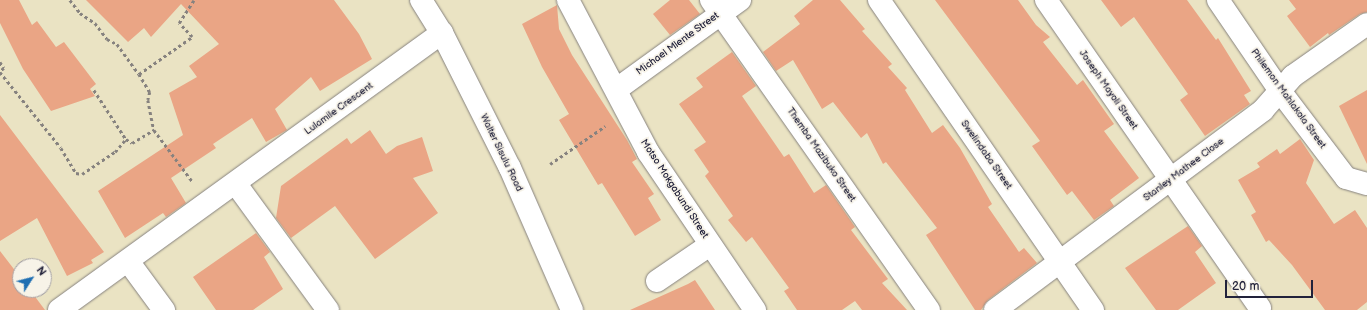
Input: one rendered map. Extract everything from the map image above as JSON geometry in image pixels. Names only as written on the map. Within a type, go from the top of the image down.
[{"type":"street","name":"Walter Sisulu Road","points":[[421,0],[442,33],[510,168],[572,310]]},
{"type":"street","name":"Motso Mokgabundi Street","points":[[568,0],[617,89],[648,152],[755,310]]},
{"type":"street","name":"Michael Mlente Street","points":[[617,89],[716,7],[740,0]]},
{"type":"street","name":"Swelindaba Street","points":[[878,0],[1094,310]]},
{"type":"street","name":"Joseph Mayoli Street","points":[[1046,0],[1260,308]]},
{"type":"street","name":"Philemon Mahlakola Street","points":[[1218,0],[1280,91],[1346,178],[1367,184]]},
{"type":"street","name":"Themba Mazibuko Street","points":[[716,7],[930,310]]},
{"type":"street","name":"Stanley Mathee Close","points":[[995,310],[1263,110],[1293,76],[1367,24]]},
{"type":"street","name":"Lulamile Crescent","points":[[59,310],[209,204],[442,33]]},
{"type":"street","points":[[236,184],[328,310]]},
{"type":"street","points":[[657,281],[710,245]]},
{"type":"street","points":[[128,261],[164,310]]},
{"type":"path","points":[[70,0],[80,13],[95,23],[107,39],[117,44],[139,74],[150,92],[148,100],[154,130],[209,204]]},
{"type":"path","points":[[139,74],[192,37],[179,22],[194,0]]},
{"type":"path","points":[[0,62],[4,68],[0,71],[60,148],[76,173],[82,174],[115,152],[126,139]]},
{"type":"path","points":[[94,90],[126,139],[132,143],[154,130]]},
{"type":"path","points":[[550,164],[628,110]]},
{"type":"building","points":[[0,0],[19,0],[32,25],[37,21],[56,47],[64,42],[96,84],[90,89],[95,96],[51,111],[23,69],[0,23]]},
{"type":"building","points":[[86,0],[334,0],[359,34],[372,59],[320,91],[311,77],[275,109],[287,130],[266,142],[252,118],[213,144],[216,148],[171,178],[186,203],[166,217],[163,213],[125,238],[98,191],[183,135],[169,93],[197,77],[189,66],[219,44],[181,4],[151,37],[144,28],[128,42]]},
{"type":"building","points":[[670,0],[689,0],[700,14],[670,35],[653,14]]},
{"type":"building","points":[[813,0],[840,0],[865,29],[862,31],[892,64],[888,67],[907,88],[905,90],[932,133],[943,125],[960,148],[992,204],[988,207],[1019,252],[1024,248],[1037,263],[988,300],[981,310],[975,310],[926,235],[937,228],[886,162],[883,164],[867,133],[861,138],[833,102],[822,109],[793,60],[776,71],[763,52],[800,24],[794,16]]},
{"type":"building","points":[[935,0],[1018,0],[1036,25],[1050,37],[1043,42],[1077,85],[1083,80],[1114,124],[1104,131],[1139,178],[1110,200],[1114,206],[1094,220],[1072,191],[1067,195],[1032,146],[1040,141]]},
{"type":"building","points":[[1101,0],[1187,0],[1216,40],[1218,38],[1251,91],[1244,95],[1250,104],[1205,136],[1180,100],[1188,94],[1134,17],[1121,27]]},
{"type":"building","points":[[1289,0],[1367,0],[1367,12],[1360,14],[1329,35],[1328,33],[1310,47],[1287,16],[1296,9]]},
{"type":"building","points":[[557,5],[559,29],[572,55],[627,140],[637,159],[632,162],[654,194],[648,198],[661,220],[635,236],[602,183],[598,185],[559,120],[569,114],[542,67],[522,24]]},
{"type":"building","points":[[732,52],[756,86],[742,96],[784,157],[789,154],[814,193],[826,185],[855,227],[851,230],[888,279],[882,283],[907,310],[862,310],[855,301],[842,310],[797,310],[784,291],[789,288],[752,237],[746,242],[728,220],[733,216],[705,176],[709,172],[694,150],[706,142],[679,104],[703,87],[696,78]]},
{"type":"building","points":[[1367,90],[1367,164],[1339,106]]},
{"type":"building","points":[[0,115],[104,252],[91,260],[93,263],[67,276],[37,218],[0,241]]},
{"type":"building","points":[[370,130],[386,154],[397,146],[422,137],[433,171],[413,178],[438,213],[375,259],[335,206],[291,238],[276,218],[281,186],[347,138],[351,144]]},
{"type":"building","points":[[1300,139],[1314,160],[1306,183],[1334,224],[1355,210],[1367,228],[1367,302],[1357,310],[1325,310],[1292,265],[1269,240],[1266,242],[1251,215],[1256,212],[1238,180],[1260,167],[1257,163],[1277,149],[1280,154]]},
{"type":"building","points":[[1188,226],[1202,246],[1195,252],[1216,283],[1178,310],[1156,310],[1125,268]]},
{"type":"building","points":[[256,233],[270,252],[264,257],[283,289],[253,310],[216,310],[193,277]]},
{"type":"building","points":[[0,251],[12,267],[12,298],[36,298],[45,310],[0,310]]},
{"type":"building","points":[[695,280],[715,310],[630,310],[688,284]]}]
